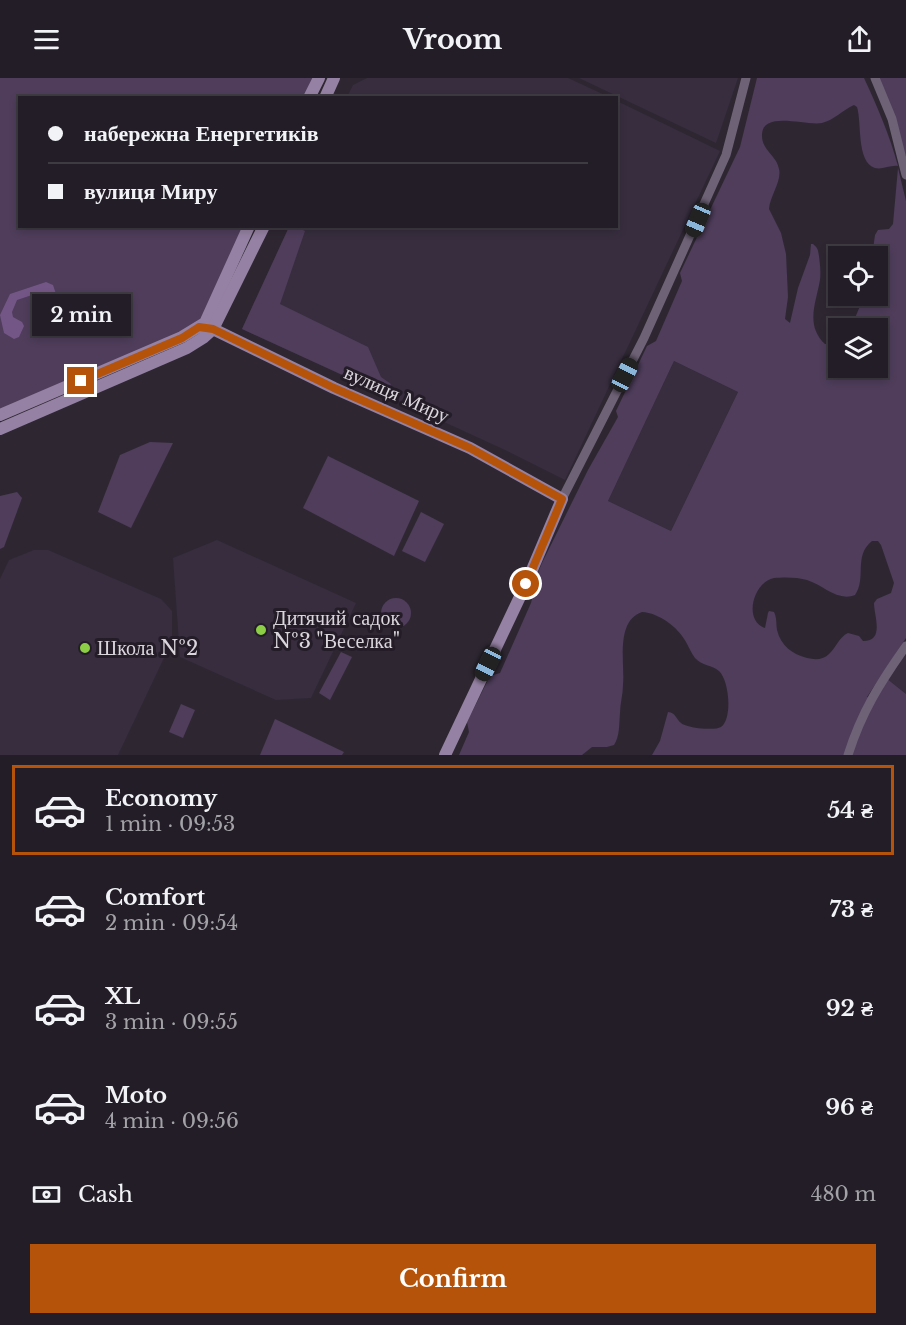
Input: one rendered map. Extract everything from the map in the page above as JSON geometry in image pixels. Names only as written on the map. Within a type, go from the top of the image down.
[{"type":"street","points":[[310,96],[319,78]]},
{"type":"street","points":[[326,96],[334,78]]},
{"type":"street","points":[[445,755],[516,605],[562,499],[644,338],[693,231],[726,155],[746,78]]},
{"type":"street","points":[[874,78],[892,118],[906,175]]},
{"type":"street","points":[[0,415],[182,338],[205,323],[248,228]]},
{"type":"street","points":[[0,429],[187,348],[203,338],[213,329],[263,228]]},
{"type":"street","name":"вулиця Миру","points":[[199,327],[213,329],[334,388],[470,448],[562,499]]},
{"type":"street","points":[[848,755],[862,716],[876,690],[906,646]]},
{"type":"shaded area","points":[[0,78],[313,78],[304,96],[18,96],[18,228],[244,228],[201,319],[189,329],[0,414]]},
{"type":"shaded area","points":[[367,78],[568,78],[607,96],[348,96],[353,85]]},
{"type":"shaded area","points":[[579,78],[738,78],[716,143]]},
{"type":"shaded area","points":[[757,78],[864,78],[883,121],[898,166],[875,168],[869,164],[862,150],[857,107],[854,105],[822,123],[776,121],[769,123],[764,128],[762,136],[779,169],[779,178],[769,209],[781,233],[786,254],[788,297],[785,319],[790,323],[798,288],[810,255],[811,244],[813,244],[818,251],[820,280],[813,313],[815,329],[825,344],[828,344],[828,378],[888,378],[888,318],[855,318],[860,306],[888,306],[888,246],[873,246],[878,230],[889,229],[893,224],[898,168],[906,201],[906,638],[867,697],[876,699],[886,678],[906,694],[906,755],[652,755],[660,741],[668,712],[684,725],[707,729],[718,728],[725,722],[728,699],[725,682],[719,671],[695,658],[683,636],[667,622],[655,615],[642,612],[628,624],[625,634],[623,688],[618,734],[614,745],[592,747],[582,755],[459,755],[469,732],[467,722],[490,676],[500,673],[531,603],[532,587],[542,563],[588,470],[618,417],[616,411],[647,346],[656,341],[682,281],[680,273],[740,147]],"holes":[[[674,361],[738,392],[671,531],[608,501]],[[872,541],[878,541],[894,583],[891,593],[877,599],[874,603],[877,627],[874,637],[870,640],[863,641],[859,636],[848,633],[827,656],[807,658],[784,645],[777,630],[774,612],[769,611],[765,628],[754,618],[753,602],[756,594],[767,581],[774,578],[803,579],[837,595],[849,597],[855,595],[860,582],[863,553]]]},
{"type":"shaded area","points":[[877,78],[906,78],[906,157]]},
{"type":"shaded area","points":[[618,101],[720,151],[565,480],[242,329],[289,228],[618,228]]},
{"type":"shaded area","points":[[289,228],[299,228],[305,231],[280,304],[368,347],[381,377],[391,384],[386,395],[242,329]]},
{"type":"shaded area","points":[[46,282],[53,285],[56,294],[54,299],[48,301],[43,299],[41,292],[17,300],[12,312],[13,317],[22,322],[24,326],[19,337],[14,339],[4,333],[0,315],[10,294]]},
{"type":"shaded area","points":[[674,361],[738,392],[671,531],[608,501]]},
{"type":"shaded area","points":[[150,442],[173,443],[131,528],[98,512],[120,455]]},
{"type":"shaded area","points":[[328,456],[419,501],[394,556],[303,508]]},
{"type":"shaded area","points":[[17,492],[22,498],[4,547],[0,549],[0,496]]},
{"type":"shaded area","points":[[421,512],[444,524],[425,562],[402,551]]},
{"type":"shaded area","name":"Дитячий садок №3 \"Веселка\"","points":[[217,540],[356,603],[311,698],[276,700],[180,657],[173,558]]},
{"type":"shaded area","name":"Школа №2","points":[[34,550],[48,550],[161,599],[172,611],[172,641],[118,755],[0,755],[0,579],[9,560]]},
{"type":"shaded area","points":[[396,598],[402,599],[410,607],[410,619],[402,627],[396,628],[390,627],[382,619],[381,613],[382,607],[390,599]]},
{"type":"shaded area","points":[[906,651],[906,694],[886,678]]},
{"type":"shaded area","points":[[341,652],[352,657],[330,700],[319,693]]},
{"type":"shaded area","points":[[181,704],[195,710],[183,738],[169,732]]},
{"type":"shaded area","points":[[275,719],[344,752],[342,755],[260,755]]},
{"type":"place","name":"Дитячий садок №3 \"Веселка\"","points":[[261,630]]},
{"type":"place","name":"Школа №2","points":[[85,648]]},
{"type":"route","points":[[81,381],[182,338],[199,327],[213,329],[334,388],[470,448],[562,499],[526,584]]}]
